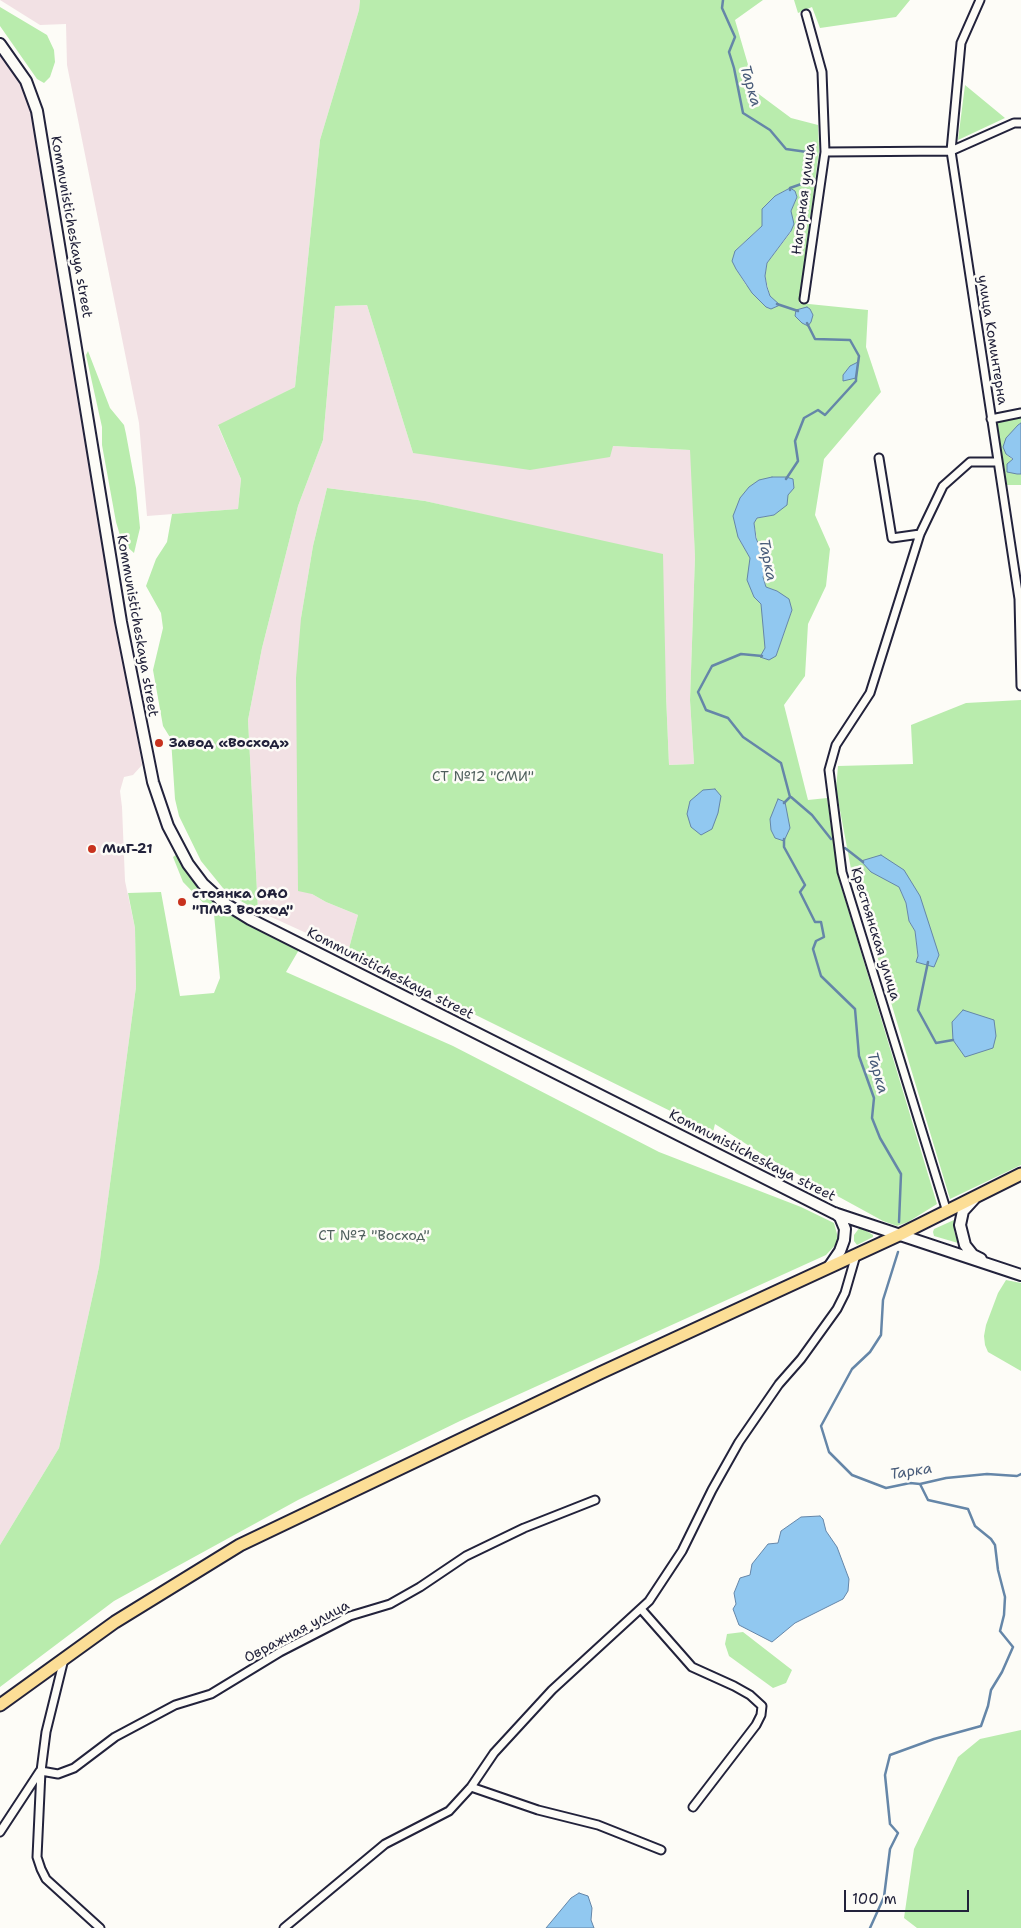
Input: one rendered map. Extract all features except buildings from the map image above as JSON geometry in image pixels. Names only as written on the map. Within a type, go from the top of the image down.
[{"type":"main road","name":"Kommunisticheskaya street","points":[[0,44],[26,81],[37,111],[121,622],[144,746],[160,805],[168,826],[188,864],[216,897],[250,919],[834,1213],[998,1268]]},
{"type":"main road","points":[[0,1705],[115,1622],[240,1545],[600,1373],[899,1236],[1021,1174]]},
{"type":"main road","points":[[974,1198],[963,1211],[960,1226],[965,1245],[973,1255],[998,1268],[1021,1275]]},
{"type":"main road","points":[[829,1267],[840,1251],[844,1240],[845,1229],[840,1217],[834,1213]]},
{"type":"street","name":"улица Коминтерна","points":[[980,0],[962,42],[951,152],[1019,599],[1021,686]]},
{"type":"street","name":"Нагорная улица","points":[[804,300],[825,152],[822,72],[806,14]]},
{"type":"street","points":[[825,152],[951,152],[1014,123],[1021,123]]},
{"type":"street","points":[[991,419],[1021,413]]},
{"type":"street","points":[[879,458],[892,538],[920,534]]},
{"type":"street","name":"Крестьянская улица","points":[[947,1212],[842,872],[829,770],[836,745],[870,693],[920,534],[943,486],[970,462],[998,462]]},
{"type":"street","points":[[284,1928],[385,1844],[449,1812],[471,1787],[494,1753],[552,1690],[648,1601],[682,1551],[712,1490],[739,1442],[779,1384],[801,1359],[837,1309],[845,1292],[856,1256]]},
{"type":"street","name":"Овражная улица","points":[[41,1771],[58,1774],[74,1768],[116,1737],[174,1705],[211,1694],[280,1652],[350,1616],[390,1604],[420,1587],[466,1556],[524,1528],[595,1500]]},
{"type":"street","points":[[641,1609],[692,1667],[734,1686],[750,1695],[762,1706],[761,1715],[756,1725],[693,1807]]},
{"type":"street","points":[[64,1658],[46,1732],[41,1771],[37,1857],[40,1869],[46,1879],[100,1928]]},
{"type":"street","points":[[0,1832],[41,1771]]},
{"type":"street","points":[[471,1787],[538,1810],[598,1825],[661,1850]]},
{"type":"shaded area","points":[[0,0],[360,0],[359,10],[320,140],[295,387],[218,426],[241,479],[238,509],[147,516],[139,423],[67,65],[66,24],[40,25]]},
{"type":"shaded area","points":[[0,49],[11,64],[29,97],[142,765],[133,775],[124,777],[120,791],[125,881],[135,928],[136,987],[99,1267],[59,1448],[0,1545]]},
{"type":"shaded area","points":[[367,305],[413,453],[613,446],[691,450],[695,557],[690,700],[694,764],[669,765],[666,695],[533,526],[425,501],[327,488],[313,546],[301,618],[312,894],[358,915],[348,952],[258,911],[248,720],[262,648],[298,506],[323,440],[335,306]]},
{"type":"green space","name":"СТ №12 \"СМИ\"","points":[[360,0],[763,0],[735,20],[756,92],[791,118],[818,125],[819,151],[799,303],[868,310],[866,347],[881,392],[824,459],[815,515],[830,549],[826,586],[808,624],[805,676],[784,705],[808,800],[827,798],[838,876],[937,1204],[908,1222],[897,1226],[883,1221],[768,1158],[715,1124],[713,1132],[348,952],[358,915],[312,894],[298,891],[296,678],[301,618],[313,546],[327,488],[425,501],[663,554],[669,765],[694,764],[690,700],[695,557],[690,450],[613,446],[610,457],[530,470],[413,453],[367,305],[335,306],[323,440],[298,506],[262,648],[248,720],[258,911],[227,893],[201,861],[179,816],[175,799],[171,739],[163,726],[153,670],[163,628],[161,613],[146,586],[156,559],[167,542],[172,514],[238,509],[241,479],[218,425],[295,387],[320,140],[359,10]],"holes":[[[790,188],[795,191],[797,197],[791,211],[791,232],[767,263],[765,276],[770,296],[746,285],[736,269],[735,251],[762,226],[762,209],[775,196]],[[793,479],[788,495],[774,515],[757,518],[754,523],[766,587],[777,591],[792,610],[776,656],[761,604],[754,597],[750,558],[738,537]]]},
{"type":"green space","points":[[794,0],[910,0],[896,17],[820,28],[812,7],[798,13]]},
{"type":"green space","points":[[0,7],[47,35],[54,50],[55,62],[50,77],[44,83],[37,79],[0,26]]},
{"type":"green space","points":[[965,85],[1005,118],[958,140]]},
{"type":"green space","points":[[88,351],[110,408],[124,425],[136,488],[140,528],[134,553],[122,542],[116,522],[102,445],[102,427],[86,355]]},
{"type":"green space","points":[[1021,417],[1021,423],[1018,425],[1006,454],[1013,460],[1017,474],[1021,474],[1021,485],[1007,485],[997,422]]},
{"type":"green space","points":[[1021,700],[1021,1165],[950,1199],[851,869],[836,789],[838,766],[913,764],[911,725],[966,703]],"holes":[[[899,887],[939,955],[918,956],[915,931],[909,921],[906,903]]]},
{"type":"green space","name":"СТ №7 \"Восход\"","points":[[176,855],[205,891],[300,948],[286,972],[453,1046],[659,1152],[801,1207],[834,1223],[839,1241],[826,1255],[460,1421],[298,1500],[114,1601],[0,1687],[0,1545],[59,1448],[99,1267],[136,987],[135,928],[128,893],[161,892],[180,996],[214,993],[220,978],[214,914],[183,882],[173,857]]},
{"type":"green space","points":[[954,1220],[954,1231],[958,1243],[934,1236],[934,1229]]},
{"type":"green space","points":[[860,1227],[873,1235],[873,1237],[857,1245],[854,1241],[854,1235]]},
{"type":"green space","points":[[1006,1280],[1021,1283],[1021,1371],[988,1352],[985,1345],[986,1325],[998,1293]]},
{"type":"green space","points":[[743,1632],[792,1670],[786,1683],[773,1688],[729,1656],[725,1644],[727,1634]]},
{"type":"green space","points":[[1021,1730],[1021,1928],[917,1928],[904,1918],[914,1849],[958,1757],[980,1739]]},
{"type":"water","points":[[790,188],[795,191],[797,197],[791,211],[794,224],[791,231],[767,263],[765,276],[767,287],[770,296],[780,305],[771,309],[766,307],[752,293],[732,261],[735,251],[762,226],[762,209],[775,196]]},
{"type":"water","points":[[807,307],[813,315],[808,326],[795,316],[796,310]]},
{"type":"water","points":[[858,362],[856,378],[843,381],[843,375],[850,366]]},
{"type":"water","points":[[1021,423],[1021,474],[1017,474],[1007,472],[1007,464],[1013,459],[1006,454],[1003,447],[1006,438]]},
{"type":"water","points":[[772,477],[793,479],[794,488],[788,495],[787,505],[774,515],[757,518],[754,523],[756,538],[767,565],[763,577],[766,587],[777,591],[789,599],[792,610],[776,656],[769,660],[760,657],[765,648],[761,604],[754,597],[747,580],[750,558],[738,537],[733,516],[740,498],[749,487],[759,480]]},
{"type":"water","points":[[715,789],[721,796],[718,813],[712,829],[701,835],[691,827],[687,814],[690,801],[703,790]]},
{"type":"water","points":[[778,799],[785,802],[790,828],[784,841],[775,838],[771,830],[770,819]]},
{"type":"water","points":[[881,855],[904,870],[920,896],[939,955],[934,967],[916,962],[918,956],[915,931],[909,921],[906,903],[899,887],[871,872],[861,861]]},
{"type":"water","points":[[963,1010],[994,1020],[996,1036],[993,1048],[965,1057],[953,1040],[952,1022]]},
{"type":"water","points":[[820,1516],[823,1519],[826,1531],[837,1547],[849,1579],[848,1591],[843,1599],[795,1623],[772,1642],[739,1625],[733,1609],[736,1604],[734,1593],[740,1578],[750,1575],[752,1564],[768,1544],[778,1543],[781,1531],[801,1517]]},
{"type":"water","points":[[579,1893],[588,1896],[592,1908],[591,1920],[594,1928],[546,1928],[571,1898]]},
{"type":"waterway","name":"Тарка","points":[[723,0],[722,8],[735,37],[729,52],[743,113],[770,130],[786,149],[807,152],[807,182],[790,188],[790,190]]},
{"type":"waterway","name":"Тарка","points":[[777,304],[798,311]]},
{"type":"waterway","name":"Тарка","points":[[786,479],[798,461],[795,441],[804,418],[818,410],[825,415],[856,381],[859,356],[850,340],[815,339],[807,323]]},
{"type":"waterway","name":"Тарка","points":[[762,656],[741,654],[712,666],[698,692],[706,710],[728,718],[743,737],[781,763],[790,797],[784,803]]},
{"type":"waterway","points":[[791,797],[812,815],[831,839]]},
{"type":"waterway","name":"Тарка","points":[[784,839],[784,847],[805,885],[800,892],[815,922],[821,922],[824,937],[816,941],[813,949],[821,976],[855,1009],[859,1056],[874,1098],[872,1118],[880,1138],[901,1174],[899,1222]]},
{"type":"waterway","points":[[845,848],[863,862]]},
{"type":"waterway","points":[[928,962],[918,1010],[936,1043],[953,1040]]},
{"type":"waterway","name":"Тарка","points":[[898,1252],[883,1300],[881,1335],[870,1352],[852,1369],[821,1426],[829,1452],[852,1475],[886,1488],[910,1483],[920,1484],[946,1478],[987,1474],[1017,1476],[1021,1474]]},
{"type":"waterway","points":[[870,1928],[884,1897],[890,1849],[898,1833],[890,1824],[885,1775],[890,1755],[934,1739],[981,1726],[991,1690],[1002,1672],[1013,1647],[1000,1631],[1004,1615],[1005,1597],[998,1570],[995,1545],[991,1539],[975,1526],[968,1509],[928,1500],[920,1484]]},
{"type":"place","name":"Завод «Восход»","points":[[159,743]]},
{"type":"place","name":"МиГ-21","points":[[92,849]]},
{"type":"place","name":"стоянка ОАО \"ПМЗ Восход\"","points":[[182,902]]}]
